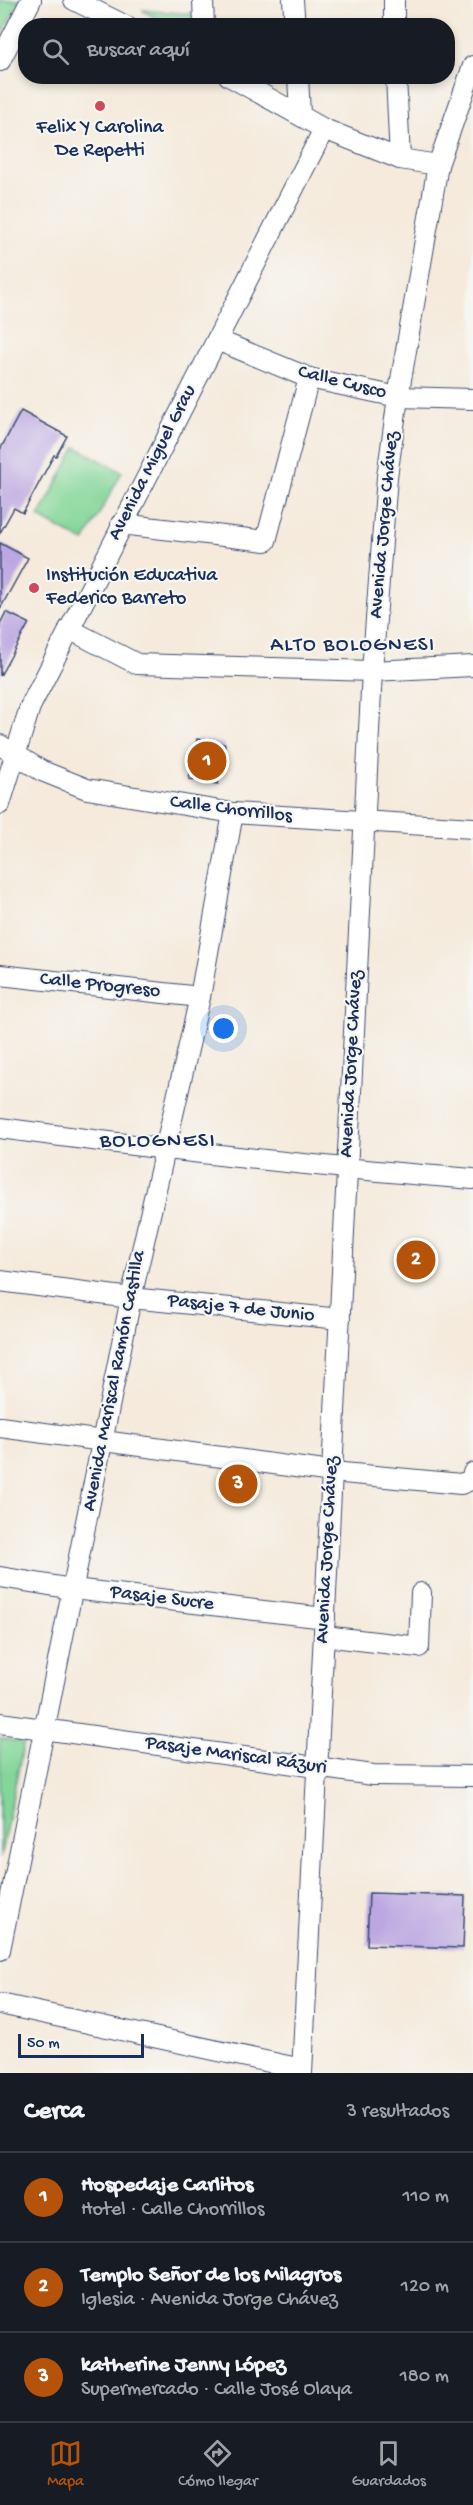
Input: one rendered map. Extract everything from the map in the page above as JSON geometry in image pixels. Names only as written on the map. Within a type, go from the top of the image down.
[{"type":"street","points":[[22,18],[31,0]]},
{"type":"street","points":[[74,0],[110,18]]},
{"type":"street","points":[[203,0],[204,18]]},
{"type":"street","points":[[293,0],[294,18]]},
{"type":"street","points":[[393,0],[394,18]]},
{"type":"street","points":[[0,61],[18,26]]},
{"type":"street","name":"Avenida Jorge Chávez","points":[[302,2071],[372,671],[387,477],[398,397],[438,165],[473,66]]},
{"type":"street","points":[[245,84],[324,129],[399,159],[438,165]]},
{"type":"street","points":[[298,84],[300,114]]},
{"type":"street","points":[[396,84],[399,159]]},
{"type":"street","name":"Avenida Miguel Grau","points":[[0,804],[7,749],[324,129]]},
{"type":"street","name":"Calle Cusco","points":[[217,340],[309,378],[398,397],[473,399]]},
{"type":"street","points":[[121,524],[266,541],[309,378]]},
{"type":"street","points":[[69,629],[137,664],[372,671],[473,666]]},
{"type":"street","name":"Calle Chorrillos","points":[[7,749],[42,771],[87,789],[233,813],[364,823],[473,828]]},
{"type":"street","name":"Avenida Mariscal Ramón Castilla","points":[[0,1950],[131,1298],[163,1150],[200,997],[233,813]]},
{"type":"street","name":"Calle Progreso","points":[[0,975],[200,997]]},
{"type":"street","points":[[0,1128],[163,1150],[347,1170],[473,1179]]},
{"type":"street","name":"Pasaje 7 de Junio","points":[[0,1281],[131,1298],[340,1319]]},
{"type":"street","points":[[0,1427],[332,1472],[461,1484],[471,1480],[473,1473]]},
{"type":"street","name":"Pasaje Sucre","points":[[0,1578],[324,1627],[419,1647],[421,1593]]},
{"type":"street","name":"Pasaje Mariscal Rázuri","points":[[0,1723],[43,1727],[317,1769],[373,1775],[473,1776]]},
{"type":"street","points":[[0,2004],[302,2071]]},
{"type":"green space","points":[[0,0],[20,0],[0,38]]},
{"type":"green space","points":[[142,10],[194,14],[194,18],[155,18]]},
{"type":"green space","points":[[76,447],[122,472],[84,542],[39,517]]},
{"type":"green space","points":[[0,1738],[24,1742],[0,1858]]},
{"type":"building","points":[[21,411],[67,436],[56,456],[54,455],[23,513],[14,508],[0,533],[0,450]]},
{"type":"building","points":[[0,543],[28,558],[0,609]]},
{"type":"building","points":[[6,612],[29,623],[0,676],[0,624]]},
{"type":"building","points":[[197,739],[225,744],[218,784],[189,779]]},
{"type":"building","points":[[369,1893],[465,1896],[463,1948],[367,1945]]},
{"type":"place","name":"Felix Y Carolina De Repetti","points":[[100,106]]},
{"type":"place","name":"Institución Educativa Federico Barreto","points":[[34,588]]},
{"type":"place","name":"Hospedaje Carlitos","points":[[207,761]]},
{"type":"place","name":"Templo Señor de los Milagros","points":[[416,1260]]},
{"type":"place","name":"katherine Jenny López","points":[[238,1484]]},
{"type":"district","name":"ALTO BOLOGNESI","points":[[353,646]]},
{"type":"district","name":"BOLOGNESI","points":[[158,1142]]}]
